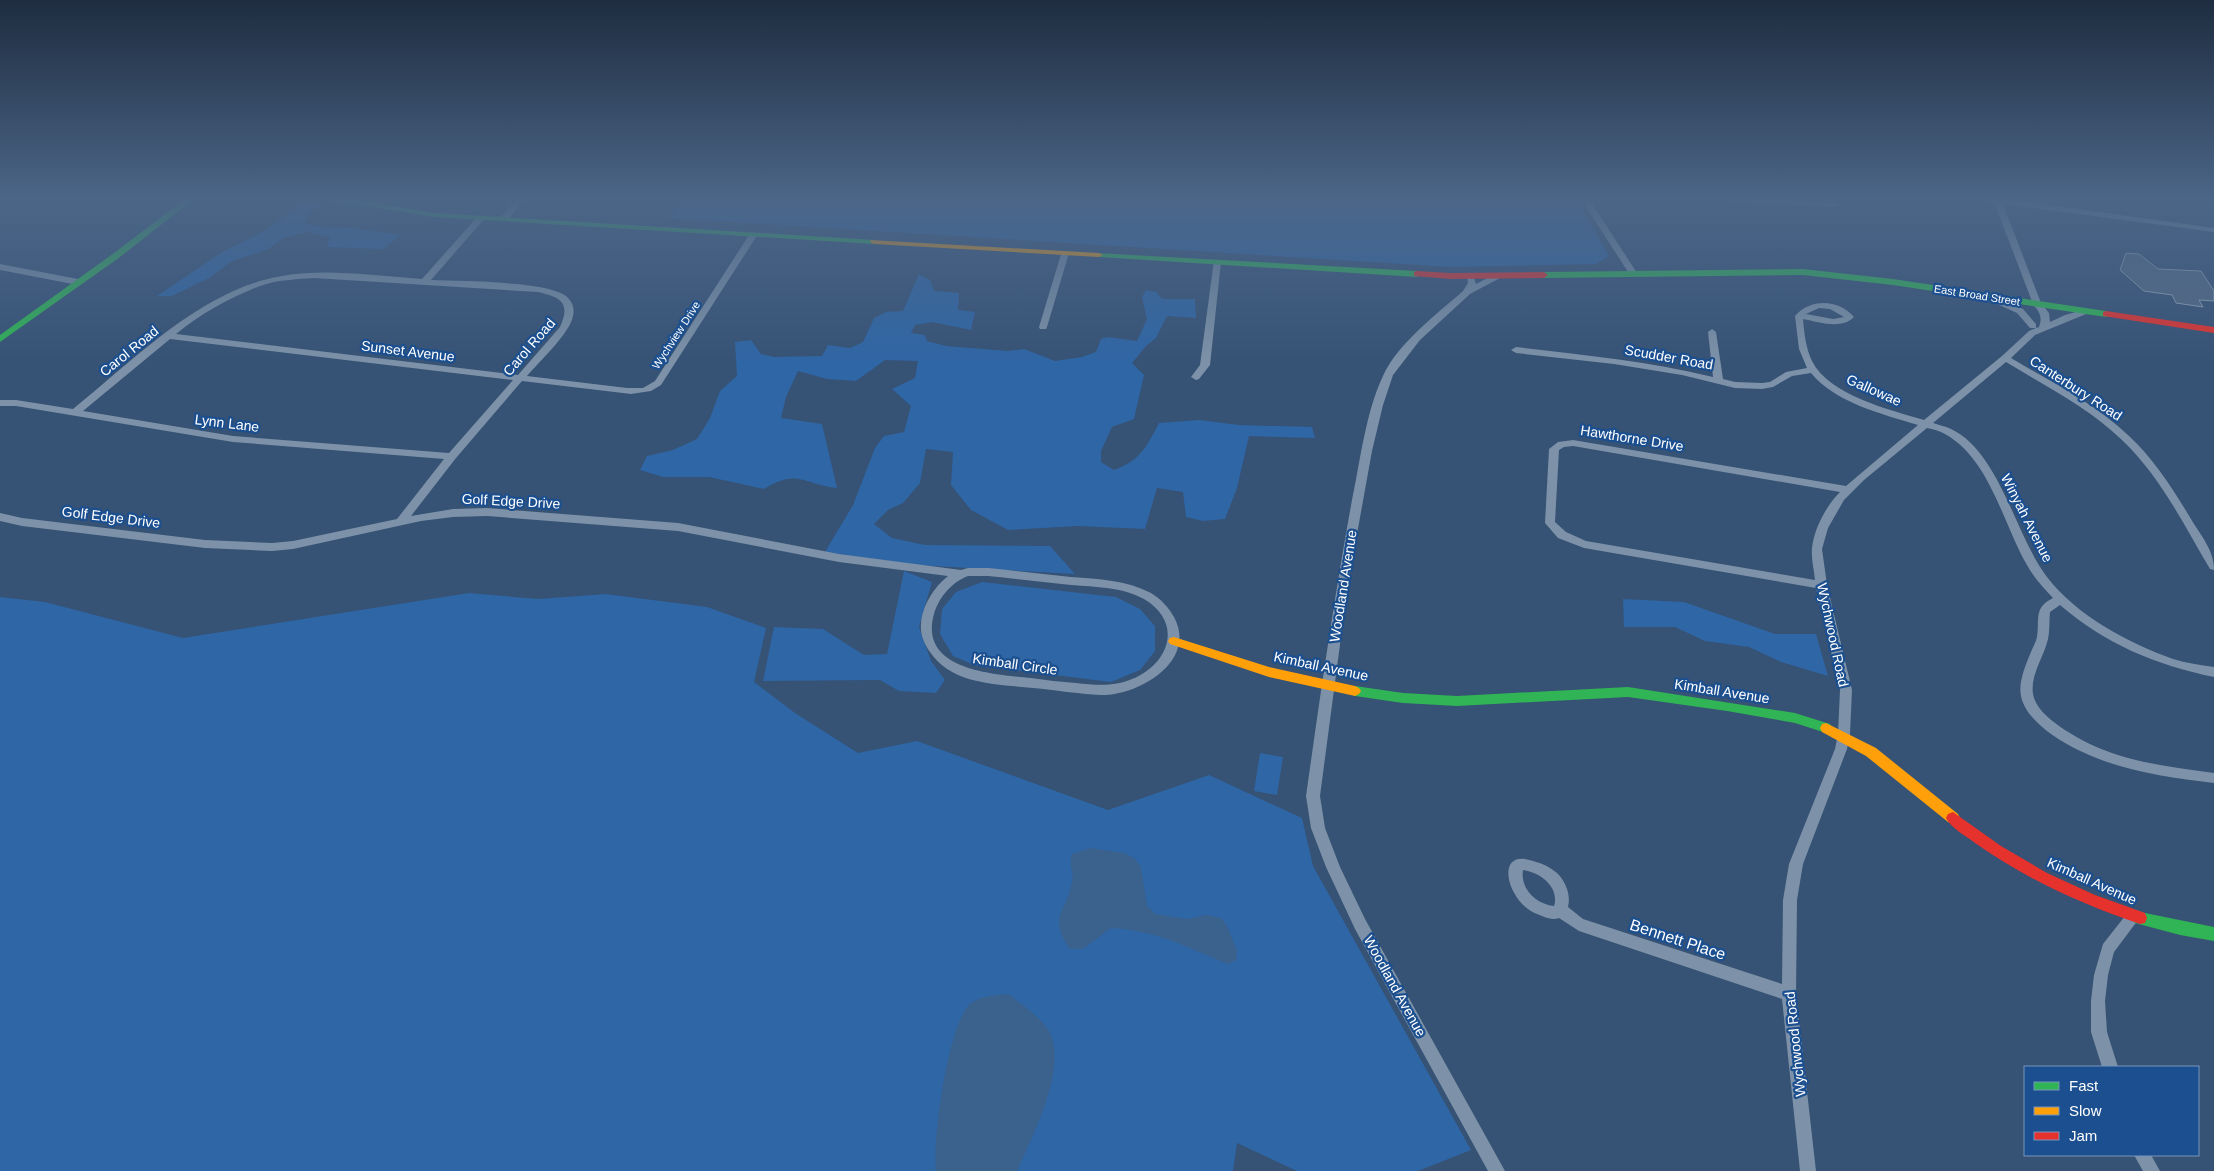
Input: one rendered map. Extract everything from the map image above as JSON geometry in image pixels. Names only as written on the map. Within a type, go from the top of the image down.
[{"type":"street","points":[[0,339],[116,254]]},
{"type":"street","points":[[424,282],[449,254]]},
{"type":"street","name":"Wychview Drive","points":[[644,391],[653,388],[658,383],[741,254]]},
{"type":"street","points":[[1043,327],[1065,254]]},
{"type":"street","name":"East Broad Street","points":[[1076,254],[1470,277],[1633,273],[1803,272],[1893,282],[2214,330]]},
{"type":"street","points":[[1620,254],[1633,273]]},
{"type":"street","points":[[1990,297],[2020,311],[2036,330],[2046,317],[2044,311],[2037,304],[2018,254]]},
{"type":"street","points":[[1196,377],[1205,364],[1217,262]]},
{"type":"street","points":[[0,267],[78,282]]},
{"type":"street","name":"Carol Road","points":[[75,413],[185,322],[229,297],[258,284],[282,278],[314,275],[546,290],[560,295],[566,300],[571,313],[569,320],[452,456],[400,522]]},
{"type":"street","name":"Woodland Avenue","points":[[1497,1171],[1360,924],[1333,867],[1318,828],[1313,796],[1342,584],[1365,459],[1378,405],[1388,375],[1417,338],[1467,292],[1498,276]]},
{"type":"street","points":[[1467,292],[1472,282],[1470,277]]},
{"type":"street","name":"Wychwood Road","points":[[1808,1171],[1789,994],[1790,900],[1796,864],[1841,749],[1844,734],[1846,690],[1821,586],[1817,549],[1823,528],[1831,511],[1849,490],[2036,330],[2068,317],[2087,312]]},
{"type":"street","name":"Gallowae","points":[[1799,316],[1803,348],[1808,363],[1827,383],[1868,405],[1926,424]]},
{"type":"street","points":[[1712,332],[1718,380]]},
{"type":"street","name":"Sunset Avenue","points":[[169,336],[627,391],[644,391]]},
{"type":"street","name":"Scudder Road","points":[[1516,350],[1682,372],[1735,385],[1762,386],[1773,384],[1789,374],[1813,370]]},
{"type":"street","name":"Canterbury Road","points":[[2005,358],[2100,417],[2124,436],[2158,475],[2214,566]]},
{"type":"street","name":"Lynn Lane","points":[[0,403],[16,403],[233,439],[452,456]]},
{"type":"street","name":"Winyah Avenue","points":[[1926,424],[1948,431],[1959,438],[1982,463],[2033,566],[2045,583],[2079,614],[2147,653],[2172,663],[2214,672]]},
{"type":"street","name":"Hawthorne Drive","points":[[1821,586],[1584,544],[1562,535],[1550,523],[1554,449],[1557,446],[1573,442],[1849,490]]},
{"type":"street","name":"Golf Edge Drive","points":[[0,517],[22,522],[248,547],[293,545],[400,522],[453,513],[487,512],[678,528],[722,534],[839,558],[961,574]]},
{"type":"street","points":[[961,574],[988,572],[1131,588],[1150,596],[1167,613],[1174,629],[1174,641]]},
{"type":"street","name":"Kimball Circle","points":[[961,574],[947,583],[934,601],[927,617],[927,634],[934,650],[942,660],[967,673],[983,677],[1110,690],[1140,683],[1157,672],[1166,662],[1174,641]]},
{"type":"street","points":[[2062,599],[2048,606],[2043,612],[2043,635],[2026,695],[2040,718],[2058,732],[2104,758],[2145,769],[2214,778]]},
{"type":"street","name":"Kimball Avenue","points":[[1174,641],[1255,667],[1328,685],[1432,700],[1521,699],[1620,692],[1703,701],[1811,722],[1844,734],[1878,758],[1964,827],[2023,866],[2067,890],[2134,916],[2185,930],[2214,934]]},
{"type":"street","name":"Bennett Place","points":[[1560,910],[1579,924],[1789,994]]},
{"type":"street","points":[[2110,1066],[2099,1032],[2098,1001],[2101,975],[2108,949],[2134,916]]},
{"type":"street","points":[[2143,1156],[2152,1171]]},
{"type":"shaded area","points":[[220,254],[254,254],[232,261],[209,278],[172,296],[157,296]]},
{"type":"shaded area","points":[[1238,254],[1608,254],[1609,256],[1596,264],[1451,267]]},
{"type":"shaded area","points":[[919,274],[930,280],[934,291],[959,293],[958,310],[975,312],[971,330],[932,322],[915,325],[911,333],[925,335],[927,341],[946,346],[1008,351],[1024,349],[1055,361],[1082,357],[1096,352],[1101,339],[1108,337],[1137,341],[1147,319],[1142,297],[1146,290],[1156,292],[1162,299],[1195,299],[1196,318],[1167,316],[1156,338],[1146,346],[1132,363],[1144,375],[1134,419],[1112,427],[1101,451],[1101,462],[1114,470],[1130,462],[1142,452],[1159,423],[1199,420],[1239,425],[1312,427],[1315,438],[1249,436],[1237,488],[1225,519],[1203,521],[1186,517],[1183,492],[1157,488],[1145,529],[1078,526],[1008,530],[971,510],[951,485],[953,452],[926,449],[920,483],[903,503],[888,510],[874,524],[892,538],[925,545],[1050,546],[1075,574],[915,565],[825,552],[853,505],[875,448],[884,436],[904,432],[911,406],[892,389],[915,378],[918,361],[885,360],[856,381],[827,379],[798,371],[786,397],[781,418],[822,424],[837,488],[793,478],[785,479],[764,489],[709,477],[663,477],[640,470],[647,456],[673,450],[697,439],[710,418],[720,391],[737,376],[735,342],[751,340],[761,354],[774,357],[822,356],[828,345],[850,348],[863,342],[874,318],[886,312],[903,311]]},
{"type":"shaded area","points":[[904,571],[932,582],[919,627],[931,661],[945,680],[936,693],[899,691],[880,680],[763,681],[774,627],[823,629],[864,655],[887,654]]},
{"type":"shaded area","points":[[982,582],[1116,597],[1140,609],[1155,626],[1155,651],[1140,670],[1111,682],[974,665],[953,656],[940,634],[942,609],[956,592]]},
{"type":"shaded area","points":[[469,593],[538,599],[606,594],[707,607],[766,628],[754,682],[795,713],[858,753],[917,741],[1108,810],[1209,775],[1302,818],[1313,866],[1471,1150],[1418,1171],[1297,1171],[1237,1143],[1233,1171],[0,1171],[0,597],[45,602],[183,638]]},
{"type":"shaded area","points":[[1623,599],[1684,602],[1775,634],[1816,634],[1828,676],[1781,662],[1749,647],[1705,641],[1675,627],[1624,627]]},
{"type":"shaded area","points":[[1260,753],[1283,757],[1277,795],[1254,791]]},
{"type":"shaded area","points":[[1090,848],[1125,853],[1135,859],[1141,867],[1147,906],[1155,914],[1187,919],[1206,915],[1221,918],[1227,926],[1237,951],[1236,960],[1228,964],[1158,936],[1144,932],[1111,928],[1083,949],[1070,949],[1063,937],[1059,920],[1072,881],[1071,858],[1072,854]]},
{"type":"shaded area","points":[[1008,994],[1043,1023],[1050,1033],[1054,1048],[1051,1084],[1039,1122],[1017,1171],[936,1171],[935,1156],[939,1110],[943,1083],[955,1033],[963,1014],[971,1003],[989,996]]},
{"type":"building","points":[[2126,254],[2134,254],[2139,254],[2158,269],[2201,271],[2214,291],[2214,301],[2199,300],[2203,307],[2176,303],[2172,295],[2144,291],[2120,270]]},
{"type":"traffic: fast","points":[[0,339],[119,254]]},
{"type":"traffic: fast","points":[[1099,255],[1417,274]]},
{"type":"traffic: fast","points":[[1544,275],[1803,272],[1893,282],[2106,314]]},
{"type":"traffic: fast","points":[[1355,691],[1403,698],[1457,701],[1628,692],[1795,718],[1826,728]]},
{"type":"traffic: fast","points":[[2140,918],[2214,934]]},
{"type":"traffic: slow","points":[[1076,254],[1099,255]]},
{"type":"traffic: slow","points":[[1174,641],[1269,672],[1355,691]]},
{"type":"traffic: slow","points":[[1826,728],[1871,752],[1953,818]]},
{"type":"traffic: jam","points":[[1417,274],[1450,276],[1544,275]]},
{"type":"traffic: jam","points":[[2106,314],[2214,330]]},
{"type":"traffic: jam","points":[[1953,818],[1996,850],[2042,877],[2090,900],[2140,918]]}]
